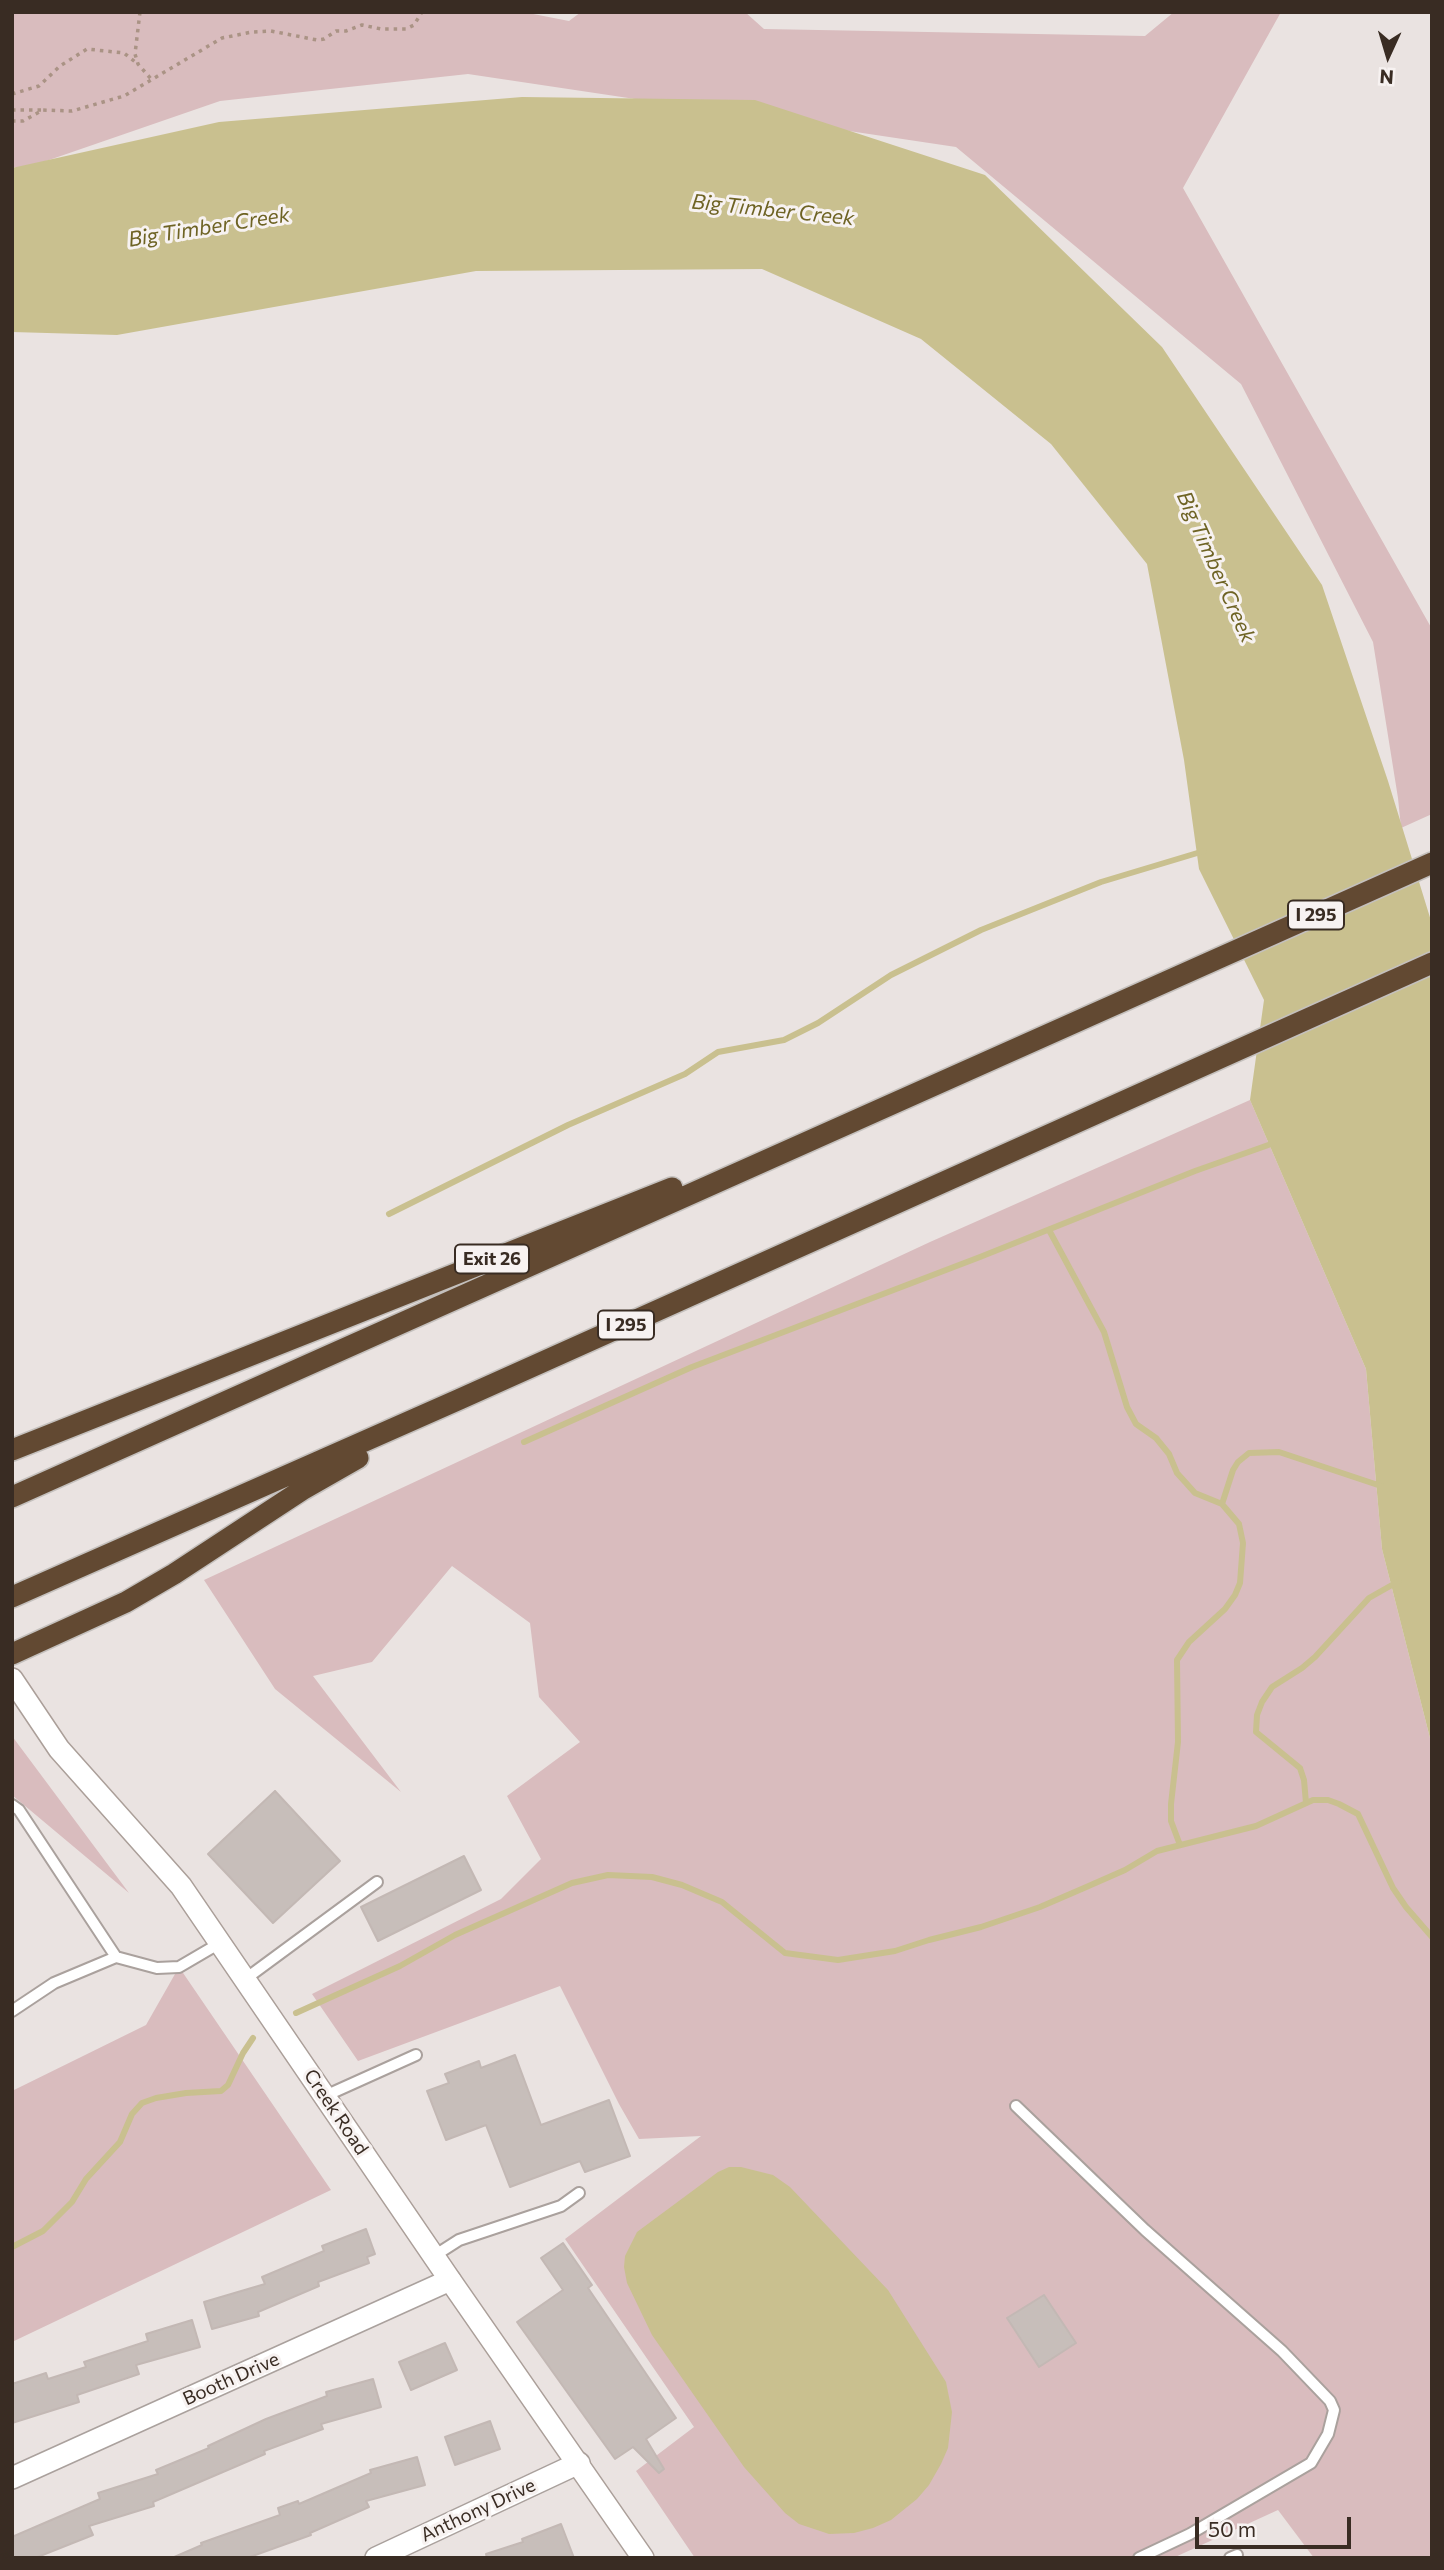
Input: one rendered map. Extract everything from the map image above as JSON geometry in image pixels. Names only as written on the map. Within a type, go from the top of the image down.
[{"type":"highway","name":"I 295","points":[[12,1497],[1432,863]]},
{"type":"highway","name":"I 295","points":[[12,1597],[1432,963]]},
{"type":"highway","name":"Exit 26","points":[[12,1450],[973,1068]]},
{"type":"highway","points":[[12,1654],[126,1602],[174,1574],[302,1490],[460,1399]]},
{"type":"street","name":"Creek Road","points":[[12,1679],[59,1749],[181,1886],[643,2558]]},
{"type":"street","name":"Booth Drive","points":[[12,2478],[450,2280]]},
{"type":"street","name":"Anthony Drive","points":[[376,2558],[579,2463]]},
{"type":"lane","points":[[12,1805],[19,1810],[116,1957]]},
{"type":"lane","points":[[244,1980],[377,1882]]},
{"type":"lane","points":[[12,2011],[54,1983],[116,1957],[157,1968],[179,1967],[220,1942]]},
{"type":"lane","points":[[325,2096],[416,2055]]},
{"type":"lane","points":[[1016,2106],[1145,2230],[1282,2351],[1330,2401],[1334,2410],[1328,2434],[1311,2463],[1190,2534],[1139,2558]]},
{"type":"lane","points":[[434,2256],[459,2240],[561,2206],[579,2193]]},
{"type":"path","points":[[139,65],[135,54],[140,12]]},
{"type":"path","points":[[12,110],[72,111],[124,96],[222,38],[271,31],[317,40],[336,31],[346,32],[362,25],[381,29],[406,29],[414,25],[422,12]]},
{"type":"path","points":[[12,94],[39,86],[60,66],[87,49],[124,53],[152,80]]},
{"type":"path","points":[[12,121],[23,121],[43,110]]},
{"type":"shaded area","points":[[12,12],[523,12],[569,21],[581,12],[745,12],[764,29],[1145,36],[1174,12],[1281,12],[1183,188],[1432,629],[1432,814],[1401,828],[1373,642],[1241,384],[956,147],[468,74],[220,101],[23,169],[12,167]]},
{"type":"shaded area","points":[[1250,1100],[1366,1369],[1382,1549],[1432,1746],[1432,2558],[1314,2558],[1278,2510],[1173,2558],[695,2558],[636,2471],[694,2427],[565,2239],[701,2136],[639,2139],[560,1986],[358,2061],[312,1994],[501,1899],[541,1859],[507,1796],[580,1742],[539,1697],[530,1623],[452,1566],[372,1662],[313,1676],[401,1792],[275,1689],[204,1580],[930,1242]]},
{"type":"shaded area","points":[[12,1736],[129,1893],[12,1795]]},
{"type":"shaded area","points":[[179,1967],[331,2190],[12,2342],[12,2091],[146,2025]]},
{"type":"water","name":"Big Timber Creek","points":[[522,97],[755,100],[985,175],[1162,347],[1322,585],[1388,781],[1432,924],[1432,1746],[1382,1549],[1366,1369],[1250,1100],[1264,1000],[1199,869],[1184,760],[1147,564],[1051,444],[921,339],[762,269],[476,271],[117,335],[12,332],[12,168],[219,122]]},
{"type":"water","points":[[729,2167],[741,2167],[773,2175],[790,2187],[888,2290],[946,2382],[952,2412],[948,2448],[941,2464],[917,2499],[891,2520],[873,2528],[854,2533],[829,2534],[799,2524],[785,2513],[744,2467],[652,2335],[627,2283],[625,2256],[637,2232],[718,2172]]},
{"type":"building","points":[[275,1791],[340,1861],[273,1923],[208,1854]]},
{"type":"building","points":[[464,1856],[481,1890],[378,1941],[361,1907]]},
{"type":"building","points":[[515,2055],[541,2125],[609,2100],[630,2156],[585,2172],[580,2161],[510,2187],[486,2125],[446,2140],[427,2091],[449,2083],[445,2074],[479,2061],[481,2068]]},
{"type":"building","points":[[366,2229],[375,2254],[367,2257],[369,2263],[318,2282],[319,2286],[258,2312],[259,2316],[212,2329],[204,2302],[265,2284],[262,2277],[324,2251],[322,2246]]},
{"type":"building","points":[[563,2243],[592,2285],[588,2288],[676,2418],[646,2439],[664,2469],[659,2473],[633,2447],[615,2459],[517,2322],[563,2290],[541,2258]]},
{"type":"building","points":[[1044,2295],[1076,2343],[1039,2367],[1007,2318]]},
{"type":"building","points":[[192,2320],[200,2347],[136,2365],[139,2374],[77,2395],[79,2402],[12,2423],[12,2384],[46,2373],[48,2379],[86,2367],[84,2362],[148,2341],[146,2334]]},
{"type":"building","points":[[445,2343],[457,2370],[411,2390],[399,2362]]},
{"type":"building","points":[[373,2379],[381,2407],[321,2424],[323,2429],[264,2451],[265,2454],[153,2502],[154,2506],[89,2526],[93,2535],[35,2558],[12,2558],[12,2537],[100,2499],[98,2493],[158,2474],[156,2470],[209,2448],[208,2446],[266,2419],[327,2396],[326,2392]]},
{"type":"building","points":[[490,2421],[500,2449],[455,2465],[445,2437]]},
{"type":"building","points":[[417,2457],[425,2485],[366,2501],[369,2507],[310,2533],[311,2535],[247,2558],[172,2558],[202,2545],[201,2543],[280,2515],[278,2508],[298,2501],[299,2504],[371,2473],[370,2470]]},
{"type":"building","points":[[561,2524],[574,2558],[487,2558],[486,2554],[523,2542],[522,2539]]},
{"type":"waterway","points":[[389,1214],[568,1125],[685,1074],[718,1052],[784,1040],[818,1023],[891,975],[981,930],[1101,882],[1204,851]]},
{"type":"waterway","points":[[524,1442],[692,1367],[1195,1171],[1274,1143]]},
{"type":"waterway","points":[[1049,1230],[1104,1332],[1127,1407],[1136,1424],[1156,1438],[1169,1454],[1177,1473],[1195,1493],[1222,1504],[1239,1524],[1243,1543],[1240,1583],[1235,1595],[1225,1609],[1189,1642],[1177,1660],[1178,1742],[1171,1821],[1180,1845]]},
{"type":"waterway","points":[[1222,1504],[1233,1470],[1249,1453],[1279,1452],[1381,1486]]},
{"type":"waterway","points":[[1306,1803],[1300,1768],[1256,1732],[1257,1715],[1262,1702],[1272,1687],[1315,1657],[1369,1598],[1399,1581]]},
{"type":"waterway","points":[[296,2013],[400,1966],[455,1935],[572,1883],[608,1875],[652,1877],[682,1885],[722,1902],[785,1953],[838,1960],[895,1951],[981,1927],[1040,1907],[1125,1870],[1157,1851],[1256,1826],[1313,1800],[1328,1800],[1358,1814],[1393,1888],[1432,1937]]},
{"type":"waterway","points":[[12,2247],[43,2231],[72,2202],[86,2179],[120,2142],[132,2114],[142,2103],[186,2093],[221,2091],[228,2085],[253,2038]]}]
